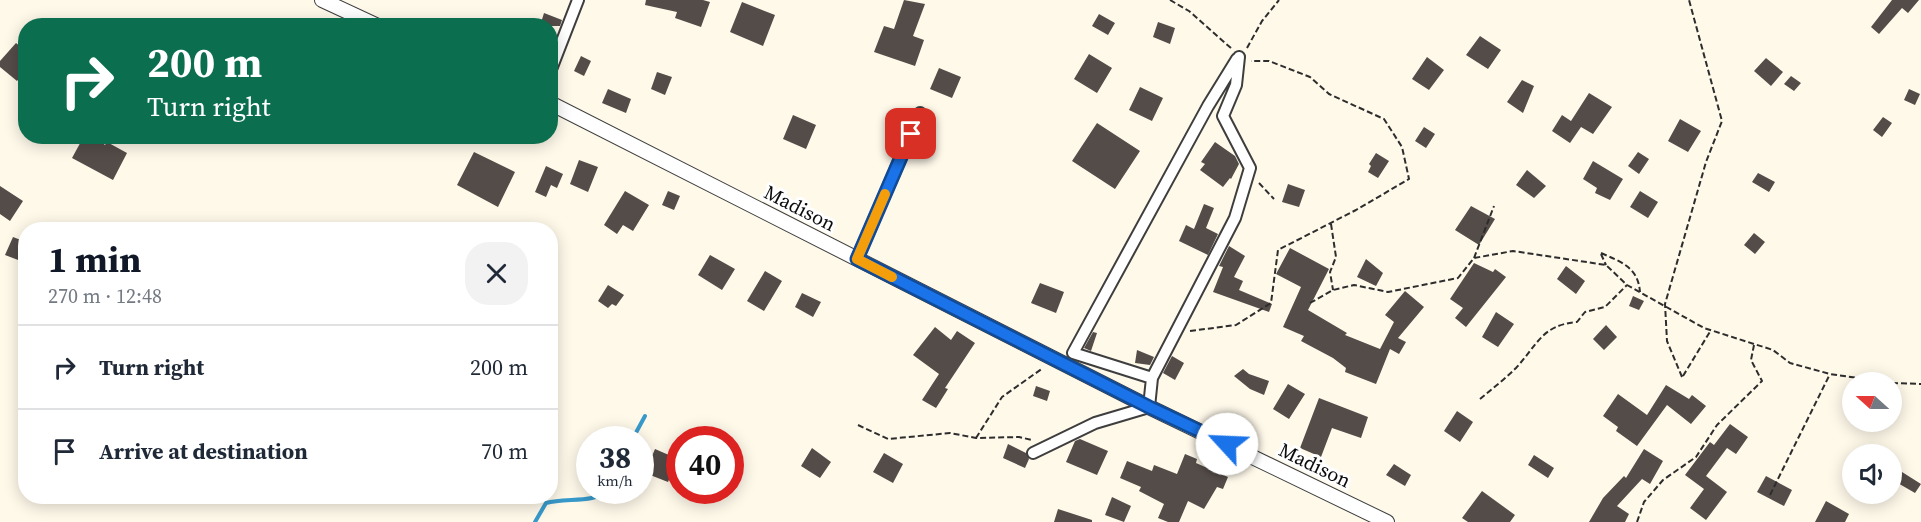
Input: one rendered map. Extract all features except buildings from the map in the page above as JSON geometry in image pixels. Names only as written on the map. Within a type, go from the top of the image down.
[{"type":"street","points":[[322,0],[361,18]]},
{"type":"street","points":[[558,51],[578,0]]},
{"type":"street","points":[[1033,453],[1095,423],[1149,407],[1152,378],[1235,218],[1250,168],[1222,116],[1236,85],[1239,57]]},
{"type":"street","points":[[1152,378],[1073,352],[1208,106],[1239,57]]},
{"type":"street","name":"Madison","points":[[558,108],[1149,407],[1387,522]]},
{"type":"street","points":[[857,259],[920,113]]},
{"type":"path","points":[[1170,0],[1189,11],[1239,57],[1253,62],[1269,62],[1310,77],[1329,94],[1384,119],[1402,147],[1409,179],[1331,224],[1278,250],[1271,303],[1236,325],[1175,334]]},
{"type":"path","points":[[1239,57],[1279,0]]},
{"type":"path","points":[[1689,0],[1722,121],[1706,162],[1665,304],[1667,341],[1682,377],[1711,330]]},
{"type":"path","points":[[1248,172],[1274,199]]},
{"type":"path","points":[[1310,303],[1333,290],[1354,285],[1388,292],[1458,278],[1474,258],[1494,206]]},
{"type":"path","points":[[1331,224],[1336,257],[1330,272],[1333,290]]},
{"type":"path","points":[[1474,258],[1513,251],[1606,265]]},
{"type":"path","points":[[1640,292],[1639,282],[1630,266],[1601,253],[1606,265],[1627,285],[1640,292],[1665,304],[1711,330],[1773,350],[1790,363],[1842,376]]},
{"type":"path","points":[[1480,399],[1515,369],[1546,331],[1561,324],[1577,322],[1585,312],[1605,307],[1627,285]]},
{"type":"path","points":[[1637,522],[1644,502],[1663,480],[1696,457],[1717,425],[1762,381],[1751,360],[1754,344]]},
{"type":"path","points":[[976,438],[1002,397],[1055,359]]},
{"type":"path","points":[[1770,495],[1830,374]]},
{"type":"path","points":[[1902,383],[1921,384]]},
{"type":"path","points":[[858,425],[888,439],[950,433],[976,438],[1019,437],[1049,445]]},
{"type":"waterway","points":[[640,426],[645,416]]},
{"type":"waterway","points":[[558,501],[576,500]]},
{"type":"waterway","points":[[535,522],[545,504]]},
{"type":"slow traffic","points":[[885,194],[857,259],[892,277]]},
{"type":"route","points":[[911,134],[857,259],[1227,444]]}]
